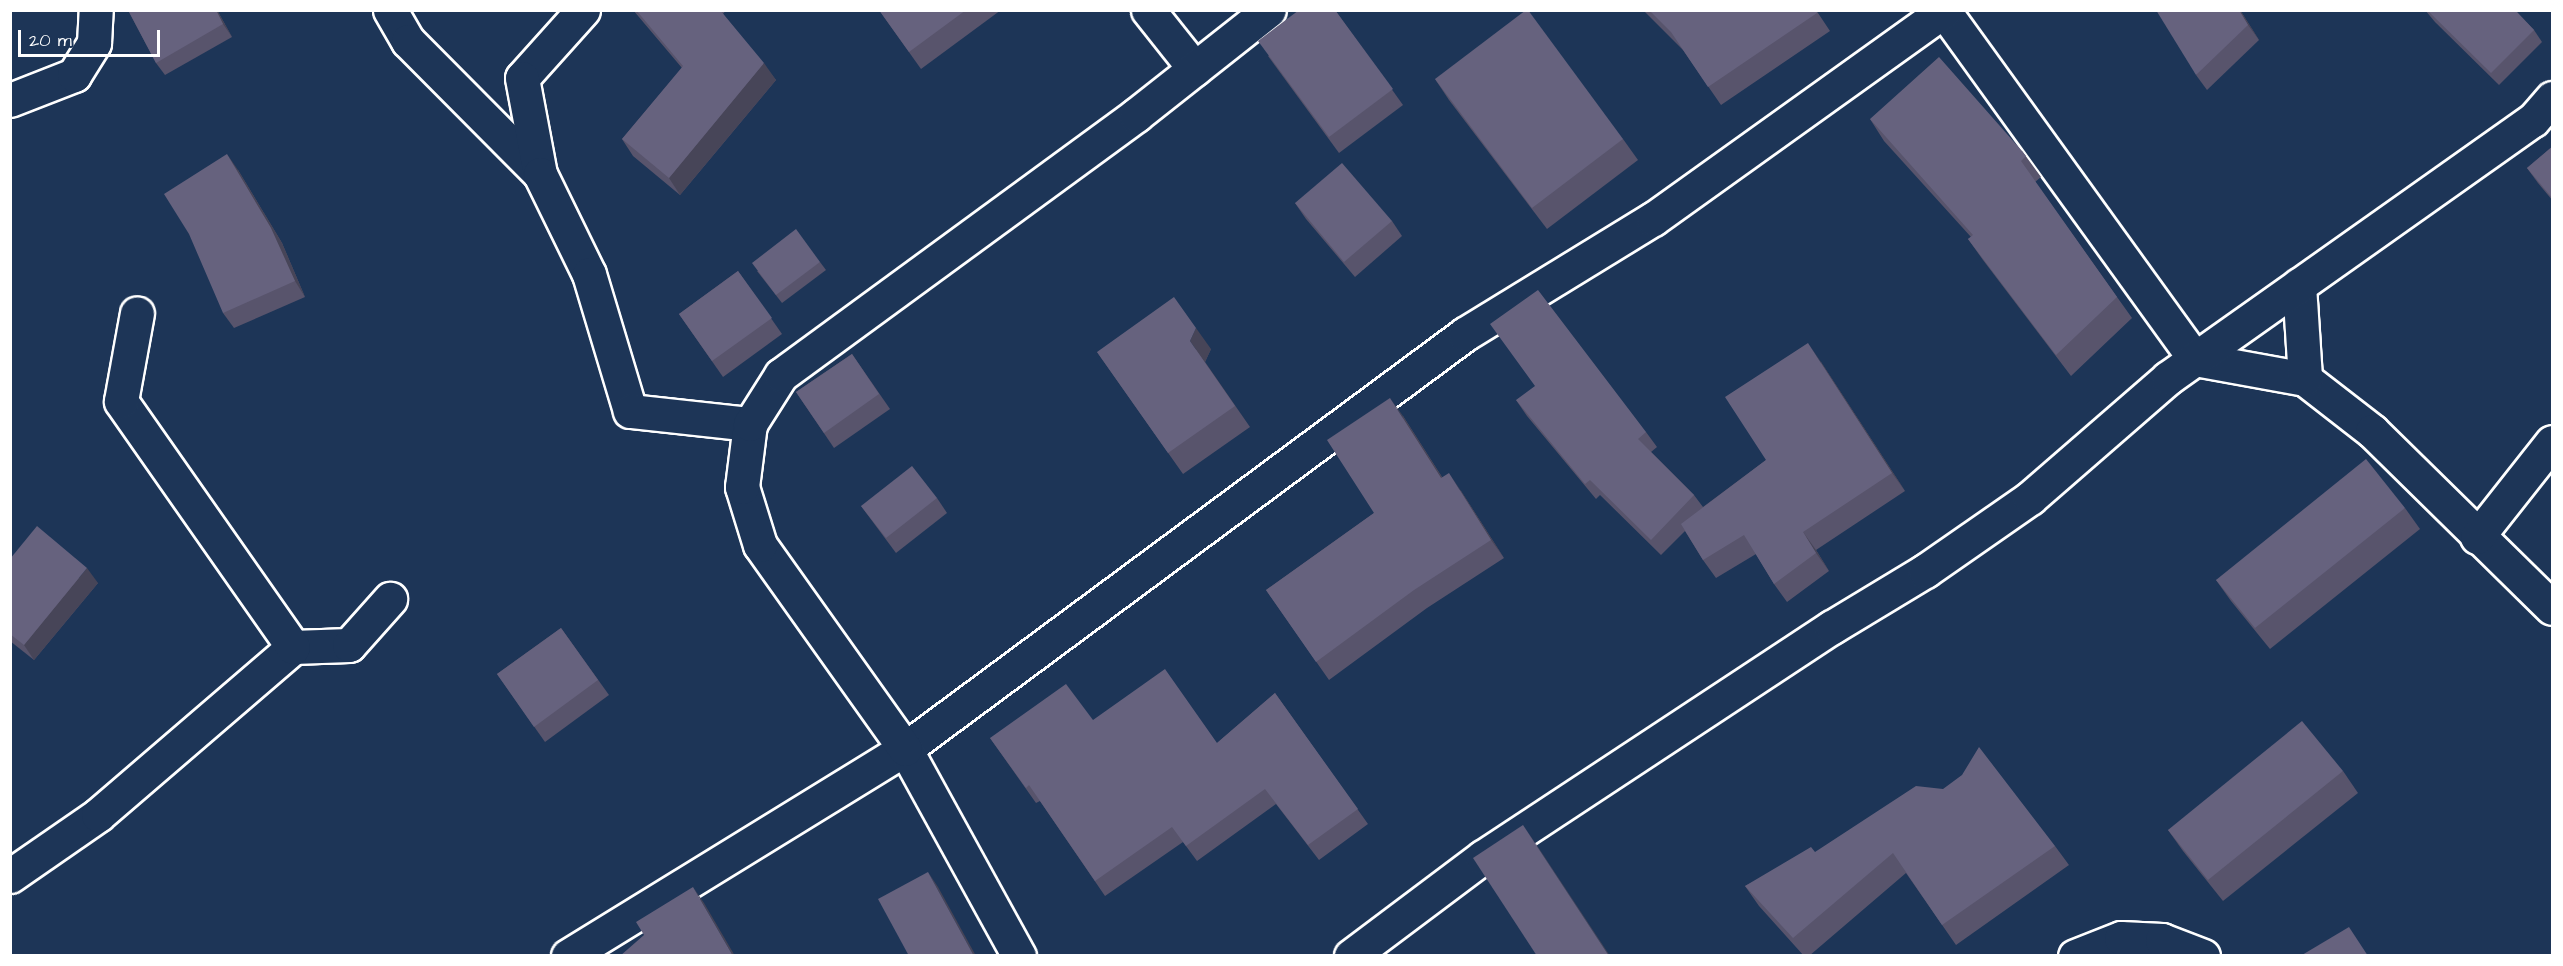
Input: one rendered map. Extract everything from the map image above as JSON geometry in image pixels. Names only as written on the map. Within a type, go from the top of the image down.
[{"type":"street","points":[[10,100],[74,75],[94,43],[96,10]]},
{"type":"street","points":[[390,10],[408,40],[540,174]]},
{"type":"street","points":[[584,10],[522,78],[540,174],[590,274],[630,411],[750,424]]},
{"type":"street","points":[[1148,10],[1195,69]]},
{"type":"street","points":[[1019,956],[905,749],[760,545],[742,487],[750,424],[781,375],[1195,69],[1269,10]]},
{"type":"street","points":[[568,956],[905,749],[1465,334],[1653,219],[1944,11],[2195,359],[2305,380],[2373,431],[2477,537],[2553,608]]},
{"type":"street","points":[[1351,956],[1483,857],[1832,627],[1925,571],[2030,498],[2195,359],[2533,120],[2553,98]]},
{"type":"street","points":[[2299,285],[2305,380]]},
{"type":"street","points":[[137,313],[121,401],[293,647]]},
{"type":"street","points":[[2477,537],[2553,442]]},
{"type":"street","points":[[10,876],[98,815],[293,647],[349,645],[390,599]]},
{"type":"street","points":[[2076,956],[2121,938],[2163,940],[2203,956]]},
{"type":"building","points":[[128,10],[216,10],[223,24],[156,63]]},
{"type":"building","points":[[636,10],[720,10],[764,63],[669,178],[622,139],[683,66]]},
{"type":"building","points":[[879,10],[966,10],[909,52]]},
{"type":"building","points":[[1299,10],[1335,10],[1393,89],[1329,137],[1258,41]]},
{"type":"building","points":[[1526,10],[1623,139],[1532,208],[1435,79]]},
{"type":"building","points":[[1649,10],[1816,10],[1817,13],[1708,87],[1671,32]]},
{"type":"building","points":[[2156,10],[2239,10],[2248,25],[2196,75]]},
{"type":"building","points":[[2427,10],[2515,10],[2534,30],[2491,73]]},
{"type":"building","points":[[1939,57],[2026,156],[2021,161],[2117,297],[2056,355],[1968,239],[1973,235],[1870,119]]},
{"type":"building","points":[[2553,146],[2553,199],[2527,168]]},
{"type":"building","points":[[227,154],[271,228],[295,281],[223,313],[189,234],[164,194]]},
{"type":"building","points":[[1342,163],[1392,221],[1344,262],[1295,203]]},
{"type":"building","points":[[796,229],[820,262],[776,295],[752,263]]},
{"type":"building","points":[[738,271],[772,318],[712,361],[679,314]]},
{"type":"building","points":[[1538,290],[1646,432],[1638,439],[1694,495],[1651,540],[1590,480],[1585,484],[1516,400],[1535,386],[1490,324]]},
{"type":"building","points":[[1174,297],[1196,328],[1190,341],[1235,406],[1168,453],[1097,352]]},
{"type":"building","points":[[1808,343],[1892,473],[1803,532],[1816,553],[1774,584],[1744,535],[1703,560],[1681,524],[1766,460],[1725,397]]},
{"type":"building","points":[[852,354],[879,394],[824,433],[796,392]]},
{"type":"building","points":[[1390,398],[1441,478],[1449,473],[1491,540],[1414,590],[1316,662],[1266,590],[1374,513],[1327,440]]},
{"type":"building","points":[[2366,459],[2405,508],[2255,628],[2216,580]]},
{"type":"building","points":[[912,466],[937,498],[886,538],[861,506]]},
{"type":"building","points":[[37,526],[87,568],[24,645],[10,634],[10,559]]},
{"type":"building","points":[[561,628],[598,680],[534,727],[497,674]]},
{"type":"building","points":[[1165,669],[1217,743],[1275,693],[1358,809],[1308,845],[1265,789],[1186,846],[1172,827],[1095,881],[1029,785],[1026,788],[990,738],[1066,684],[1093,720]]},
{"type":"building","points":[[2302,721],[2343,771],[2208,880],[2168,830]]},
{"type":"building","points":[[1979,747],[2055,846],[1942,925],[1893,853],[1793,938],[1745,886],[1811,847],[1815,852],[1916,786],[1943,789],[1962,775]]},
{"type":"building","points":[[1523,825],[1609,956],[1537,956],[1473,858]]},
{"type":"building","points":[[928,872],[974,956],[909,956],[878,899]]},
{"type":"building","points":[[693,887],[733,956],[620,956],[644,935],[636,922]]},
{"type":"building","points":[[2349,927],[2368,956],[2301,956],[2302,955]]}]
